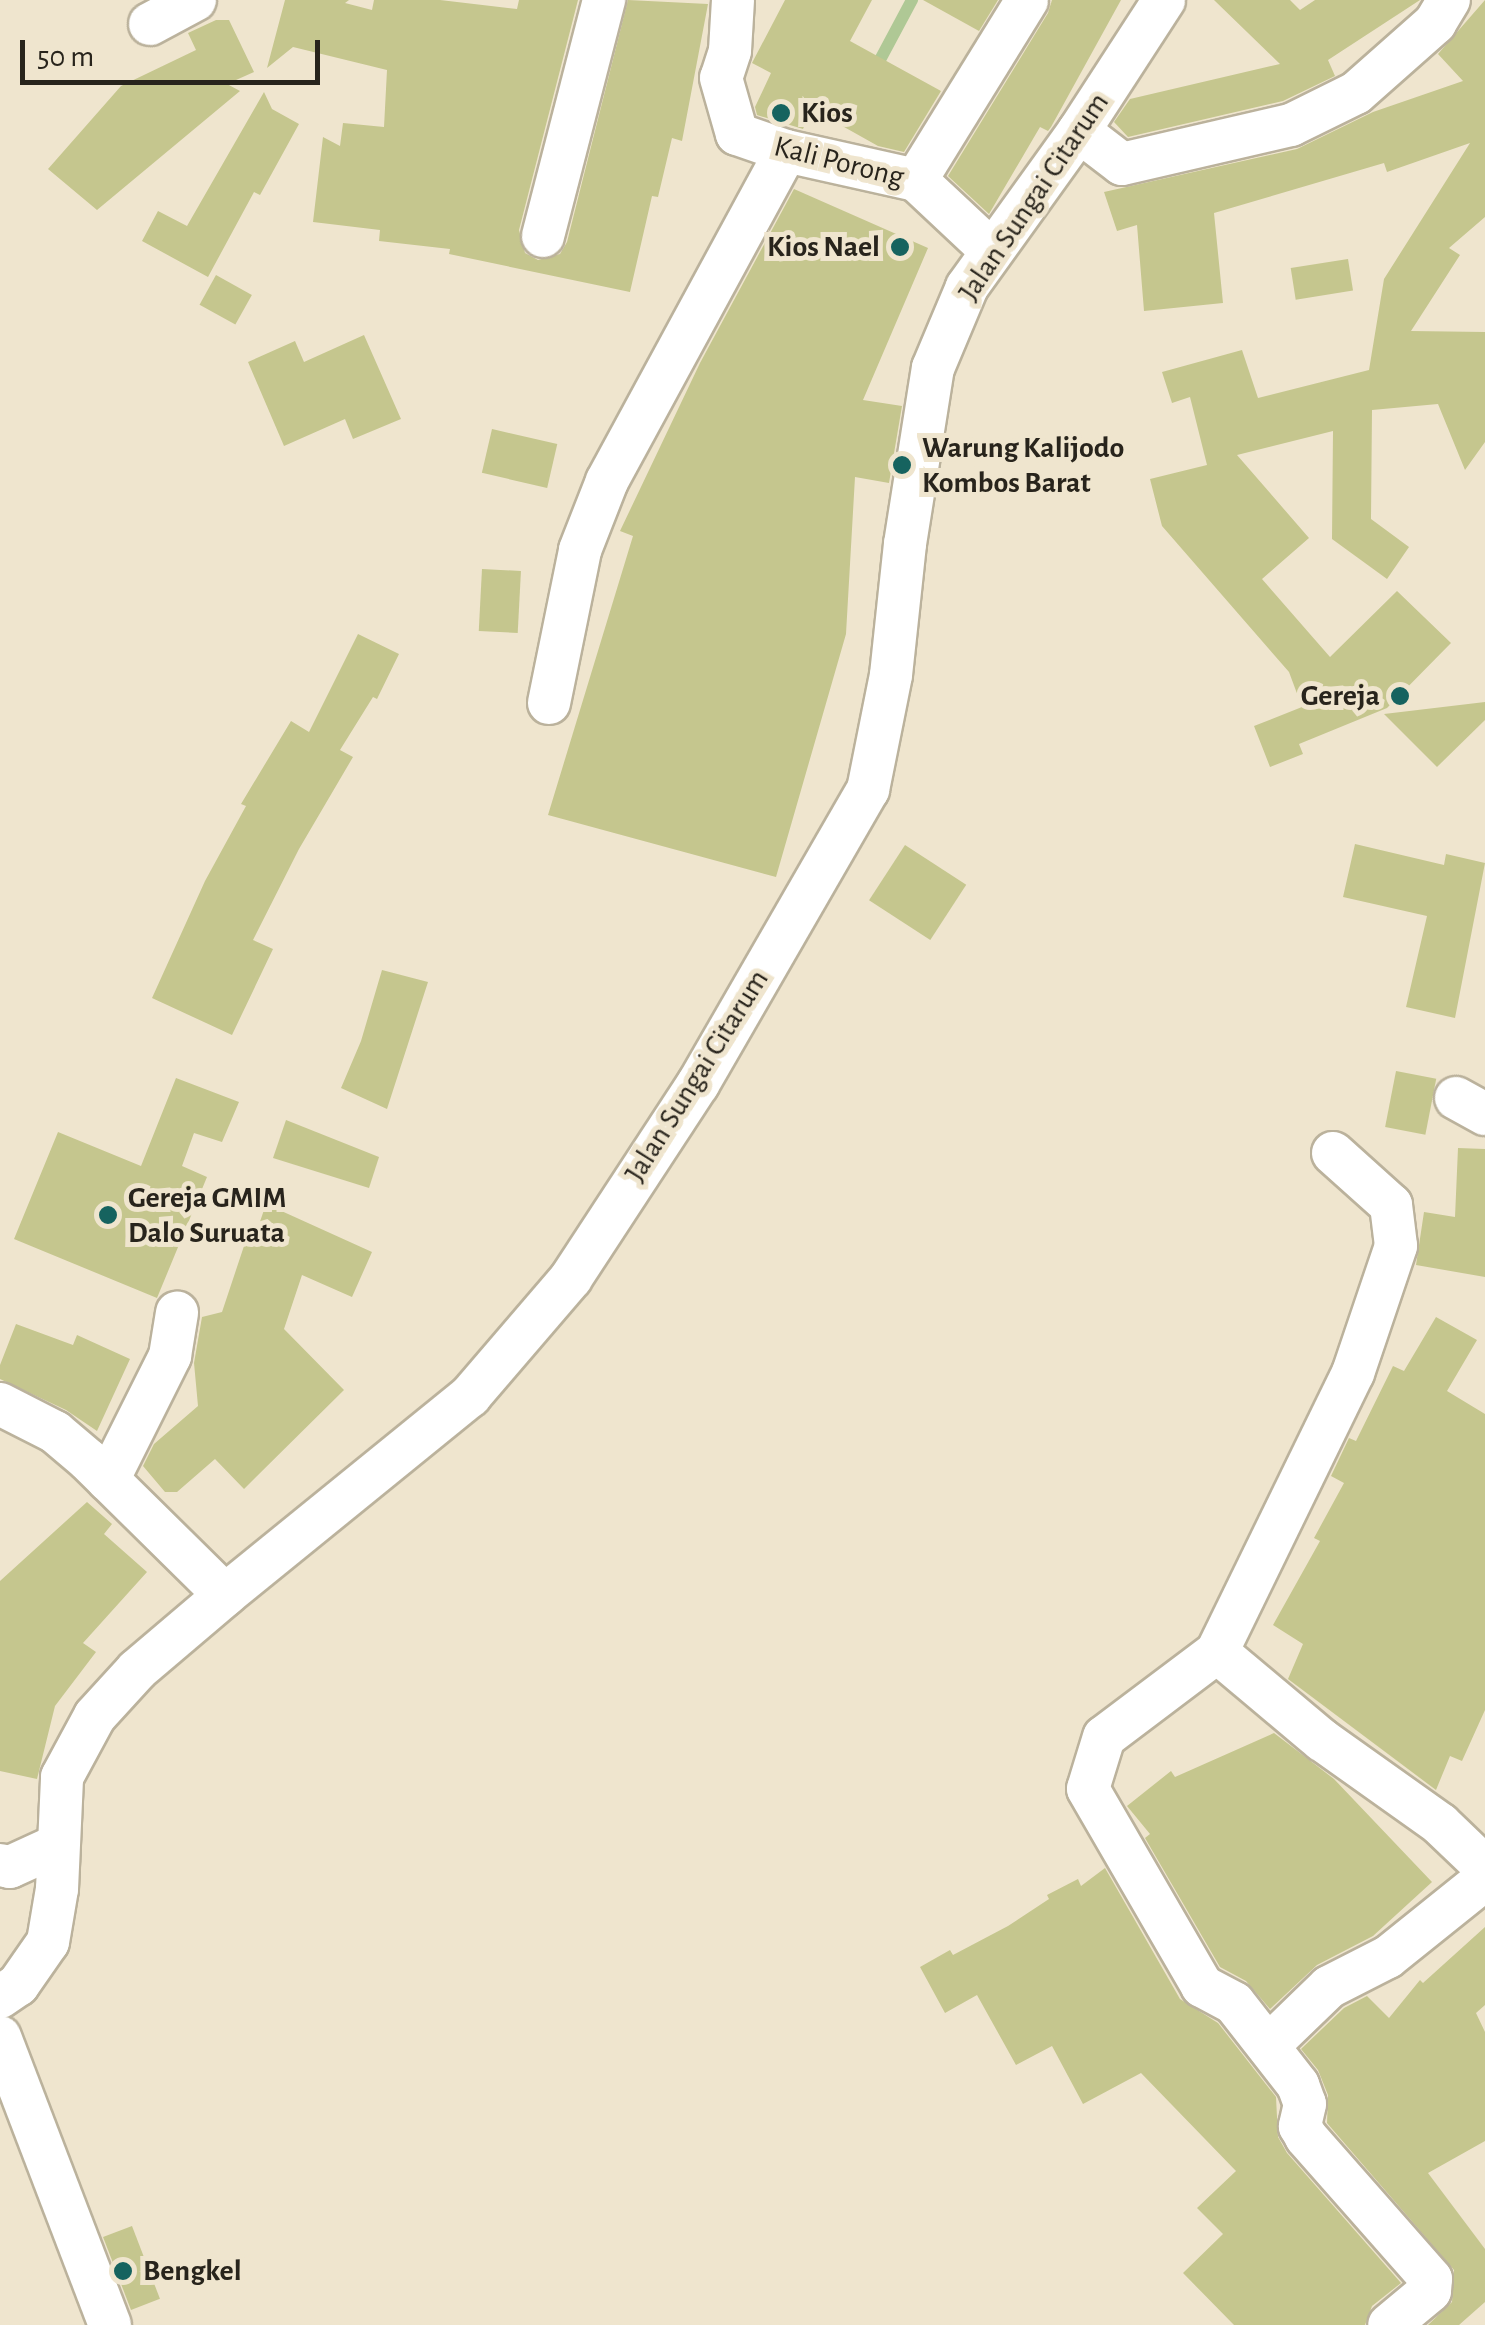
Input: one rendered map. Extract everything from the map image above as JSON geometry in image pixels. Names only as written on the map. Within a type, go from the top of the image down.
[{"type":"street","points":[[150,24],[195,0]]},
{"type":"street","points":[[543,236],[604,0]]},
{"type":"street","name":"Kali Porong","points":[[733,0],[730,52],[721,78],[737,134],[786,151],[916,180],[992,251]]},
{"type":"street","points":[[916,180],[1027,0]]},
{"type":"street","name":"Jalan Sungai Citarum","points":[[0,1997],[18,1986],[48,1942],[58,1889],[56,1846],[62,1776],[95,1716],[138,1670],[225,1595],[470,1396],[571,1278],[698,1084],[868,790],[891,675],[905,544],[933,368],[967,288],[1079,131],[1164,0]]},
{"type":"street","points":[[1079,131],[1122,164],[1290,125],[1356,93],[1434,23],[1449,0]]},
{"type":"street","points":[[548,703],[580,550],[608,481],[786,151]]},
{"type":"street","points":[[1333,1153],[1391,1205],[1396,1246],[1352,1373],[1217,1652],[1104,1738],[1088,1789],[1202,1986],[1234,2002],[1298,2086],[1305,2104],[1300,2126],[1306,2137],[1431,2279],[1430,2291],[1390,2325]]},
{"type":"street","points":[[108,1480],[170,1356],[176,1313]]},
{"type":"street","points":[[0,1404],[55,1432],[225,1595]]},
{"type":"street","points":[[1217,1652],[1307,1729],[1440,1824],[1485,1866]]},
{"type":"street","points":[[0,1865],[10,1867],[56,1846]]},
{"type":"street","points":[[1268,2046],[1330,1987],[1388,1957],[1485,1879]]},
{"type":"street","points":[[0,2037],[110,2325]]},
{"type":"building","points":[[285,0],[349,0],[345,3],[372,10],[374,0],[440,0],[517,9],[519,0],[578,0],[519,230],[525,253],[538,260],[560,254],[567,242],[628,0],[708,4],[682,141],[672,138],[658,197],[652,196],[630,292],[449,254],[450,249],[379,241],[380,230],[313,222],[323,137],[340,146],[343,123],[384,127],[387,70],[293,47],[267,68]]},
{"type":"building","points":[[785,0],[872,0],[850,41],[941,91],[904,152],[878,146],[812,109],[803,129],[757,115],[755,107],[771,73],[752,63]]},
{"type":"building","points":[[923,0],[998,0],[979,31]]},
{"type":"building","points":[[1052,0],[1121,0],[1051,127],[1048,131],[1040,127],[989,214],[948,176],[1048,13]]},
{"type":"building","points":[[1214,0],[1290,0],[1300,10],[1315,0],[1420,0],[1328,60],[1335,76],[1283,101],[1128,137],[1114,122],[1130,99],[1280,64]]},
{"type":"building","points":[[1485,0],[1485,217],[1449,248],[1460,255],[1411,331],[1485,332],[1485,442],[1465,470],[1438,404],[1372,410],[1371,519],[1409,547],[1387,579],[1332,539],[1333,431],[1237,455],[1309,538],[1262,579],[1330,657],[1397,591],[1451,643],[1387,708],[1299,744],[1303,754],[1270,767],[1254,726],[1302,707],[1289,672],[1162,526],[1150,479],[1207,465],[1190,397],[1172,403],[1162,372],[1242,350],[1258,398],[1369,370],[1384,279],[1470,143],[1387,172],[1384,163],[1214,213],[1223,303],[1144,311],[1137,225],[1117,231],[1104,192],[1297,149],[1373,112],[1463,81],[1438,54]]},
{"type":"building","points":[[216,20],[229,20],[254,72],[227,84],[240,91],[97,210],[48,169],[121,86],[196,50],[188,33]]},
{"type":"building","points":[[264,92],[272,109],[299,124],[260,195],[254,192],[208,277],[142,241],[158,211],[187,226]]},
{"type":"building","points":[[794,189],[928,248],[863,400],[902,406],[889,483],[855,477],[846,634],[776,877],[548,815],[633,536],[620,531],[700,363]]},
{"type":"building","points":[[1348,259],[1353,291],[1296,300],[1291,268]]},
{"type":"building","points":[[216,275],[252,295],[235,325],[200,305]]},
{"type":"building","points":[[364,335],[401,419],[353,439],[345,419],[284,446],[248,362],[295,341],[304,362]]},
{"type":"building","points":[[492,429],[557,444],[547,488],[482,473]]},
{"type":"building","points":[[482,569],[521,571],[518,633],[479,631]]},
{"type":"building","points":[[358,634],[399,654],[377,699],[373,697],[340,750],[353,757],[299,849],[253,940],[273,949],[232,1035],[152,998],[205,881],[246,806],[241,804],[291,721],[309,732]]},
{"type":"building","points":[[1485,702],[1485,720],[1437,767],[1384,714]]},
{"type":"building","points":[[1355,844],[1444,865],[1446,854],[1485,863],[1455,1018],[1406,1007],[1427,916],[1343,897]]},
{"type":"building","points":[[905,845],[966,885],[930,940],[869,900]]},
{"type":"building","points":[[382,970],[428,982],[387,1109],[341,1088],[361,1041]]},
{"type":"building","points":[[1396,1071],[1436,1079],[1425,1135],[1385,1127]]},
{"type":"building","name":"Gereja GMIM Dalo Suruata","points":[[176,1078],[239,1102],[222,1142],[194,1133],[182,1166],[207,1177],[157,1298],[14,1239],[58,1132],[141,1166]]},
{"type":"building","points":[[286,1120],[379,1157],[369,1188],[273,1158]]},
{"type":"building","points":[[1458,1148],[1485,1149],[1485,1277],[1416,1265],[1424,1212],[1455,1217]]},
{"type":"building","points":[[266,1204],[372,1252],[352,1297],[302,1275],[284,1329],[344,1390],[244,1489],[215,1459],[177,1492],[165,1492],[143,1466],[154,1444],[198,1406],[194,1363],[202,1317],[222,1312],[245,1243],[252,1245]]},
{"type":"building","points":[[1436,1317],[1477,1340],[1447,1391],[1485,1414],[1485,1710],[1462,1761],[1450,1756],[1436,1790],[1288,1679],[1303,1644],[1273,1625],[1320,1541],[1314,1538],[1344,1483],[1331,1476],[1349,1438],[1356,1441],[1393,1366],[1404,1371]]},
{"type":"building","points":[[16,1324],[73,1345],[77,1335],[130,1359],[97,1431],[66,1410],[0,1379],[0,1365]]},
{"type":"building","points":[[87,1502],[112,1524],[104,1534],[147,1572],[83,1643],[96,1652],[55,1706],[37,1779],[0,1771],[0,1581]]},
{"type":"building","points":[[1274,1733],[1334,1779],[1432,1882],[1373,1936],[1317,1965],[1270,2009],[1246,1981],[1220,1967],[1145,1838],[1150,1834],[1127,1806],[1171,1771],[1175,1777]]},
{"type":"building","points":[[1105,1868],[1180,1999],[1218,2023],[1276,2097],[1278,2137],[1287,2153],[1401,2283],[1372,2306],[1365,2325],[1234,2325],[1183,2273],[1223,2234],[1197,2208],[1236,2171],[1141,2073],[1083,2104],[1052,2046],[1016,2065],[977,1995],[945,2013],[920,1967],[950,1950],[953,1955],[1008,1926],[1049,1899],[1047,1895],[1078,1879],[1081,1886]]},
{"type":"building","points":[[1485,1927],[1485,2005],[1476,2013],[1485,2032],[1485,2141],[1428,2173],[1485,2249],[1485,2302],[1459,2325],[1428,2325],[1452,2302],[1454,2270],[1327,2123],[1328,2095],[1318,2070],[1301,2049],[1344,2008],[1367,1996],[1389,2018],[1420,1980],[1423,1983]]},
{"type":"building","name":"Bengkel","points":[[132,2226],[160,2299],[131,2310],[103,2237]]},
{"type":"waterway","points":[[873,73],[912,0]]},
{"type":"place","name":"Kios","points":[[781,113]]},
{"type":"place","name":"Kios Nael","points":[[900,247]]},
{"type":"place","name":"Warung Kalijodo Kombos Barat","points":[[902,465]]},
{"type":"place","name":"Gereja","points":[[1400,696]]},
{"type":"place","name":"Gereja GMIM Dalo Suruata","points":[[108,1215]]},
{"type":"place","name":"Bengkel","points":[[123,2271]]}]
